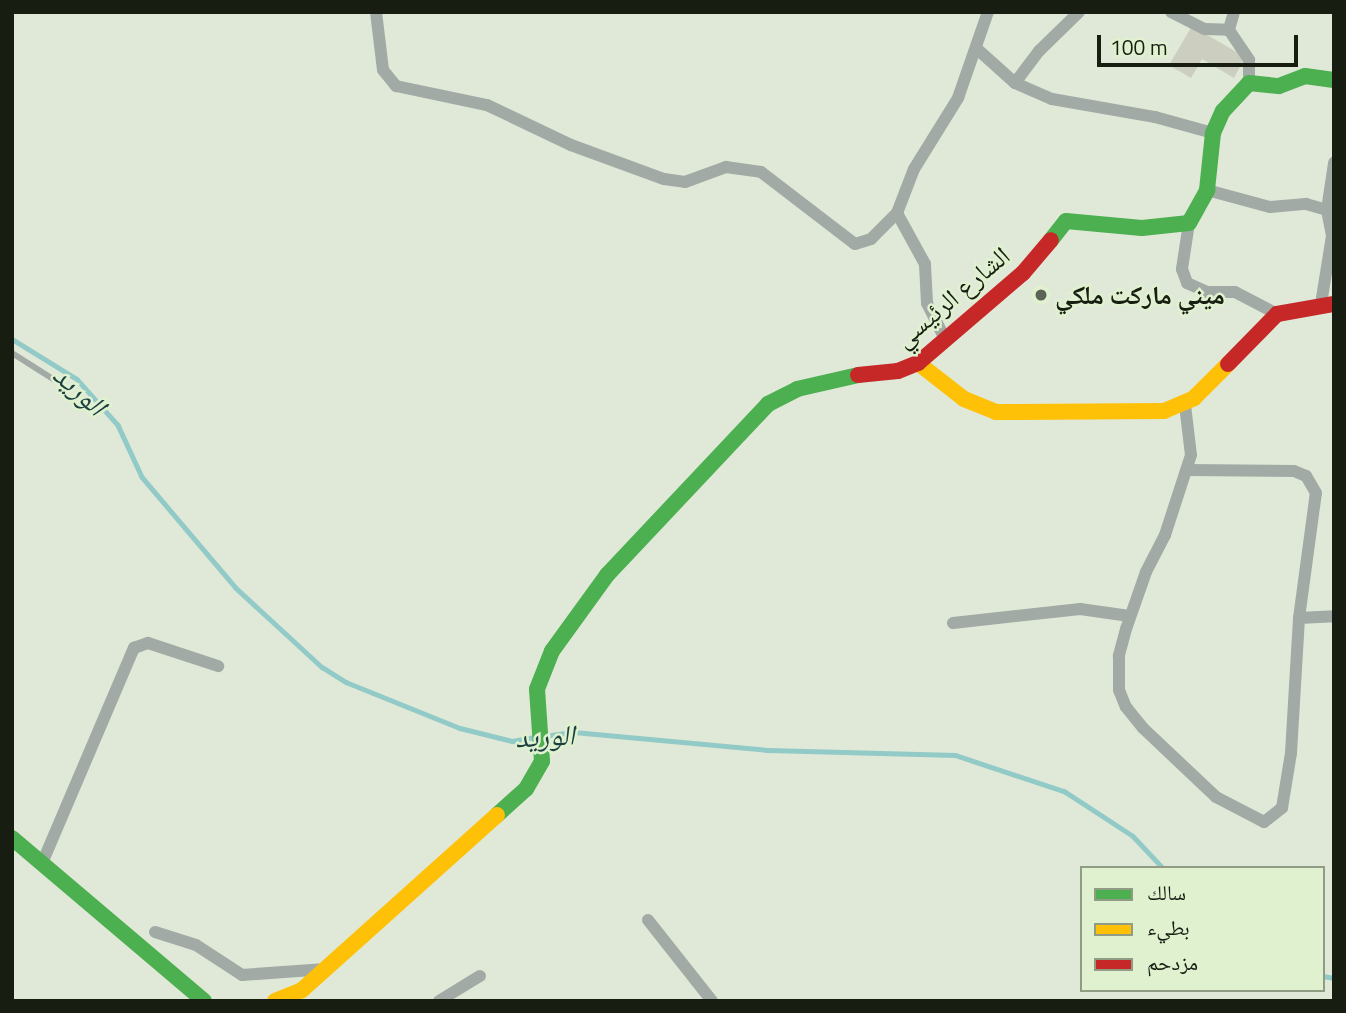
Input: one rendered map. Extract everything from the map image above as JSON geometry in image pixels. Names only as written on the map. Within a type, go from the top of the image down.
[{"type":"street","points":[[376,12],[383,70],[396,86],[487,105],[571,145],[664,179],[685,182],[726,167],[761,172],[855,244],[871,239],[897,213],[914,169],[958,98],[988,12]]},
{"type":"street","points":[[1015,83],[1039,51],[1079,12]]},
{"type":"street","points":[[1171,12],[1205,29],[1229,30]]},
{"type":"street","points":[[1229,30],[1234,12]]},
{"type":"street","points":[[1229,30],[1250,60],[1249,83],[1223,111],[1213,133],[1207,190],[1189,223],[1182,269],[1187,283],[1207,292],[1235,292],[1277,314]]},
{"type":"street","points":[[976,48],[1015,83],[1052,99],[1155,117],[1213,133]]},
{"type":"street","points":[[1249,83],[1279,86],[1305,76],[1334,80]]},
{"type":"street","points":[[918,363],[964,399],[996,412],[1156,412],[1185,405],[1277,314],[1327,304],[1332,236],[1327,210],[1334,163]]},
{"type":"street","points":[[1207,190],[1270,207],[1306,204],[1327,210]]},
{"type":"street","points":[[897,213],[925,264],[927,303],[944,339]]},
{"type":"street","name":"الشارع الرئيسي","points":[[326,969],[515,801],[542,761],[538,682],[564,632],[607,575],[768,404],[825,379],[898,371],[918,363],[1023,273],[1066,222],[1142,228],[1189,223]]},
{"type":"street","points":[[1185,405],[1192,439],[1187,470],[1165,535],[1130,617],[1119,656],[1119,690],[1126,707],[1216,797],[1252,820],[1264,822],[1282,808],[1291,753],[1299,618],[1316,506],[1312,482],[1294,471],[1187,470]]},
{"type":"street","points":[[954,623],[1080,610],[1130,617]]},
{"type":"street","points":[[1299,618],[1334,617]]},
{"type":"street","points":[[43,861],[134,648],[148,643],[218,666]]},
{"type":"street","points":[[12,838],[43,861],[155,963],[204,1001]]},
{"type":"street","points":[[648,920],[712,1001]]},
{"type":"street","points":[[155,932],[196,945],[242,975],[326,969]]},
{"type":"street","points":[[275,1001],[300,995],[326,969]]},
{"type":"street","points":[[439,1001],[480,976]]},
{"type":"lane","points":[[12,354],[54,379]]},
{"type":"building","points":[[1192,26],[1245,57],[1234,78],[1202,59],[1191,78],[1169,65]]},
{"type":"waterway","name":"الوريد","points":[[12,339],[77,379],[118,425],[142,477],[236,588],[322,667],[346,682],[460,728],[512,741],[535,737]]},
{"type":"waterway","name":"الوريد","points":[[544,736],[574,732],[769,750],[955,755],[1064,791],[1133,836],[1161,866]]},
{"type":"waterway","name":"الوريد","points":[[1325,976],[1334,978]]},
{"type":"traffic: fast","points":[[1051,240],[1066,221],[1142,228],[1189,223],[1207,190],[1213,133],[1223,111],[1249,83],[1279,86],[1305,76],[1334,80]]},
{"type":"traffic: fast","points":[[497,815],[526,789],[542,761],[537,689],[552,651],[607,575],[768,404],[797,389],[858,375]]},
{"type":"traffic: fast","points":[[12,838],[204,1001]]},
{"type":"traffic: slow","points":[[918,363],[964,399],[996,412],[1164,411],[1194,398],[1228,364]]},
{"type":"traffic: slow","points":[[275,1001],[302,990],[497,815]]},
{"type":"traffic: jam","points":[[858,375],[898,371],[918,363],[1023,273],[1051,240]]},
{"type":"traffic: jam","points":[[1228,364],[1277,314],[1334,304]]},
{"type":"place","name":"ميني ماركت ملكي","points":[[1041,295]]}]
